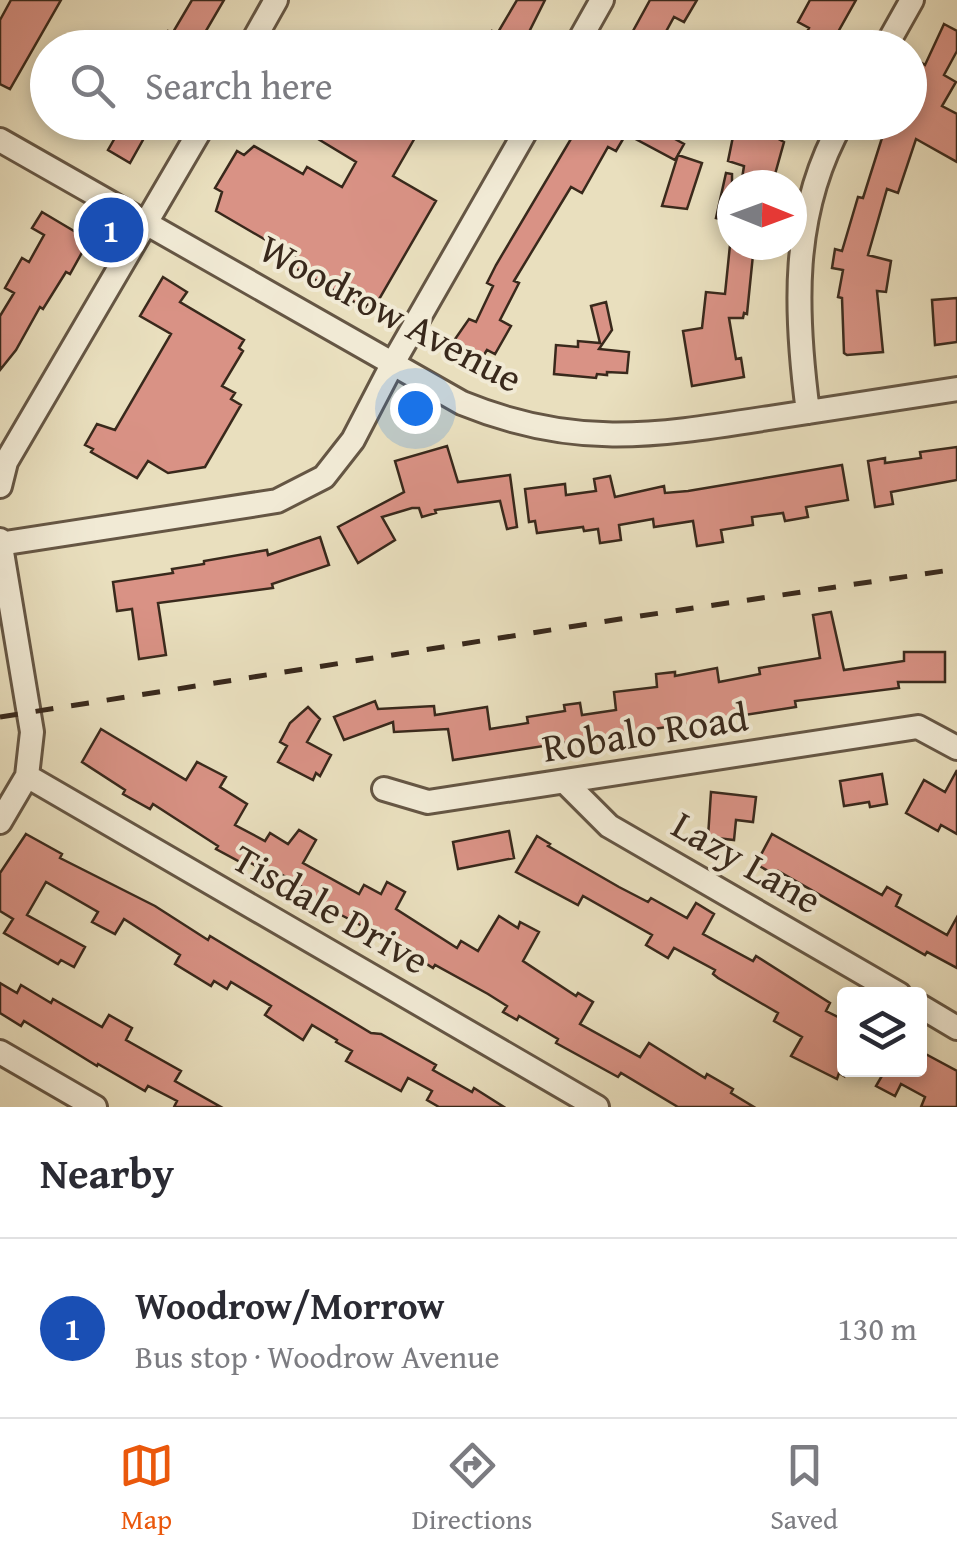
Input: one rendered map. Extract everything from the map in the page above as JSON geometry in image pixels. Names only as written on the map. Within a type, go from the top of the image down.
[{"type":"street","points":[[259,30],[276,0]]},
{"type":"street","points":[[585,30],[602,0]]},
{"type":"street","points":[[895,30],[912,0]]},
{"type":"street","name":"Woodrow Avenue","points":[[0,140],[462,403],[521,424],[581,434],[668,433],[957,389]]},
{"type":"street","points":[[0,486],[6,462],[195,140]]},
{"type":"street","points":[[0,822],[27,776],[32,732],[0,543],[277,501],[324,477],[340,459],[522,140]]},
{"type":"street","points":[[808,412],[798,330],[800,263],[813,196],[835,140]]},
{"type":"street","name":"Robalo Road","points":[[384,789],[428,802],[918,727],[957,748]]},
{"type":"street","name":"Tisdale Drive","points":[[27,776],[598,1107]]},
{"type":"street","name":"Lazy Lane","points":[[566,783],[609,826],[887,987]]},
{"type":"street","points":[[927,1010],[957,1028]]},
{"type":"street","points":[[0,1052],[95,1107]]},
{"type":"building","points":[[11,0],[61,0],[44,30],[30,30],[30,54],[10,89],[0,84],[0,20]]},
{"type":"building","points":[[192,0],[224,0],[206,30],[174,30]]},
{"type":"building","points":[[517,0],[545,0],[530,30],[499,30]]},
{"type":"building","points":[[650,0],[697,0],[684,22],[674,17],[667,30],[634,30]]},
{"type":"building","points":[[810,0],[856,0],[839,30],[808,30],[798,22]]},
{"type":"building","points":[[944,24],[957,31],[957,51],[944,75],[956,82],[942,106],[957,114],[957,162],[918,140],[927,140],[927,61]]},
{"type":"building","points":[[114,140],[143,140],[130,163],[108,150]]},
{"type":"building","points":[[320,140],[414,140],[393,176],[436,201],[374,308],[367,304],[365,308],[295,268],[300,260],[216,211],[222,192],[215,188],[237,151],[244,155],[254,146],[303,174],[307,167],[342,187],[356,162]]},
{"type":"building","points":[[570,140],[622,140],[616,151],[608,147],[582,193],[571,187],[514,281],[519,283],[500,320],[511,326],[495,354],[487,350],[482,358],[453,342],[469,319],[476,322],[493,286],[487,283]]},
{"type":"building","points":[[637,140],[677,140],[684,144],[675,160]]},
{"type":"building","points":[[732,140],[784,142],[776,170],[743,170],[744,166],[728,161]]},
{"type":"building","points":[[881,140],[916,140],[898,193],[887,189],[868,255],[891,261],[886,292],[877,291],[883,352],[847,355],[842,298],[838,297],[843,270],[832,268],[835,249],[842,251],[858,197],[863,198]]},
{"type":"building","points":[[678,155],[702,163],[687,209],[662,206]]},
{"type":"building","points":[[42,212],[89,240],[70,274],[66,272],[43,309],[40,307],[0,370],[0,316],[14,293],[5,288],[22,258],[29,262],[44,235],[32,228]]},
{"type":"building","points":[[728,260],[752,260],[747,314],[743,318],[729,318],[736,359],[741,358],[744,377],[692,386],[683,331],[702,328],[706,292],[725,294]]},
{"type":"building","points":[[163,277],[187,292],[180,302],[244,340],[239,348],[243,351],[222,386],[235,393],[231,399],[241,405],[205,467],[168,473],[148,461],[137,478],[85,445],[97,424],[115,430],[171,334],[140,316]]},
{"type":"building","points":[[957,298],[957,342],[935,345],[932,300]]},
{"type":"building","points":[[606,302],[612,330],[599,349],[629,352],[627,373],[607,372],[597,374],[596,378],[554,374],[556,345],[600,343],[591,306]]},
{"type":"building","points":[[447,446],[458,482],[510,475],[517,527],[507,529],[500,501],[435,510],[436,513],[422,517],[419,508],[412,508],[382,517],[395,540],[358,563],[338,527],[404,492],[395,461]]},
{"type":"building","points":[[957,447],[957,480],[891,492],[893,504],[875,507],[868,461],[921,458],[920,452]]},
{"type":"building","points":[[842,465],[848,500],[806,507],[808,517],[785,521],[783,513],[752,517],[753,525],[721,530],[723,542],[697,546],[693,521],[654,527],[653,519],[619,525],[621,540],[600,543],[598,529],[537,533],[535,521],[529,522],[525,489],[565,484],[566,495],[596,491],[594,479],[610,476],[615,497],[664,486],[665,493],[688,491]]},
{"type":"building","points":[[320,537],[329,565],[272,584],[273,588],[158,603],[166,655],[139,659],[132,609],[117,611],[113,582],[173,573],[172,569],[204,561],[267,550],[268,555]]},
{"type":"building","points":[[831,612],[844,670],[904,661],[904,652],[945,652],[945,682],[898,682],[899,688],[795,701],[796,707],[453,760],[448,729],[394,732],[393,722],[344,740],[334,717],[375,701],[378,709],[434,706],[435,715],[487,707],[490,729],[528,723],[527,717],[565,711],[564,705],[580,703],[582,715],[616,710],[614,692],[657,687],[656,674],[675,672],[675,676],[717,668],[719,682],[760,674],[759,668],[820,658],[813,615]]},
{"type":"building","points":[[308,707],[320,719],[307,742],[331,755],[320,776],[316,773],[313,780],[278,762],[287,746],[280,742],[290,723]]},
{"type":"building","points":[[101,729],[186,780],[197,762],[226,777],[220,787],[247,804],[235,825],[265,841],[270,833],[288,844],[299,830],[316,840],[303,863],[359,894],[364,885],[381,894],[387,882],[405,892],[396,909],[457,948],[461,941],[478,951],[499,916],[518,928],[520,922],[539,932],[523,961],[576,996],[578,993],[593,1002],[580,1024],[640,1057],[649,1043],[705,1078],[707,1074],[733,1089],[731,1093],[754,1107],[678,1107],[621,1073],[618,1077],[556,1043],[558,1039],[519,1016],[517,1020],[503,1012],[507,1006],[488,994],[299,893],[302,887],[279,873],[276,878],[244,859],[242,863],[216,849],[218,846],[153,804],[150,809],[123,794],[125,790],[82,762]]},
{"type":"building","points":[[957,770],[957,834],[941,825],[938,831],[906,813],[924,780],[945,792]]},
{"type":"building","points":[[882,774],[887,804],[844,806],[840,781]]},
{"type":"building","points":[[711,792],[756,797],[753,822],[736,820],[734,840],[708,837]]},
{"type":"building","points":[[509,831],[514,858],[458,869],[453,842]]},
{"type":"building","points":[[26,834],[62,854],[60,858],[155,906],[208,940],[210,936],[371,1033],[381,1034],[436,1065],[433,1070],[504,1107],[439,1107],[427,1100],[432,1091],[408,1078],[401,1091],[346,1061],[352,1051],[312,1025],[303,1040],[265,1015],[271,1006],[231,982],[227,989],[214,981],[211,986],[175,964],[180,955],[124,919],[115,934],[92,922],[98,912],[46,882],[27,915],[85,947],[74,967],[61,960],[58,964],[4,933],[13,919],[0,911],[0,873]]},
{"type":"building","points":[[772,834],[882,895],[887,887],[901,895],[896,906],[947,935],[957,917],[957,968],[927,952],[925,955],[778,871],[775,875],[756,864]]},
{"type":"building","points":[[537,836],[648,902],[651,898],[687,918],[696,903],[714,914],[703,934],[753,961],[756,956],[830,1003],[826,1011],[837,1016],[837,1079],[791,1056],[802,1037],[774,1021],[778,1013],[718,978],[713,974],[715,970],[674,948],[668,958],[646,945],[652,935],[583,896],[578,905],[516,872]]},
{"type":"building","points":[[0,983],[17,993],[21,985],[102,1027],[109,1015],[132,1028],[126,1040],[181,1071],[175,1081],[221,1107],[174,1107],[177,1101],[148,1086],[145,1091],[97,1066],[24,1021],[21,1026],[0,1013]]},
{"type":"building","points":[[927,1055],[957,1071],[957,1107],[921,1107],[925,1097],[901,1084],[895,1096],[876,1086],[881,1077],[927,1077]]},
{"type":"railway","points":[[0,717],[957,569]]},
{"type":"place","name":"Woodrow/Morrow","points":[[111,230]]}]
